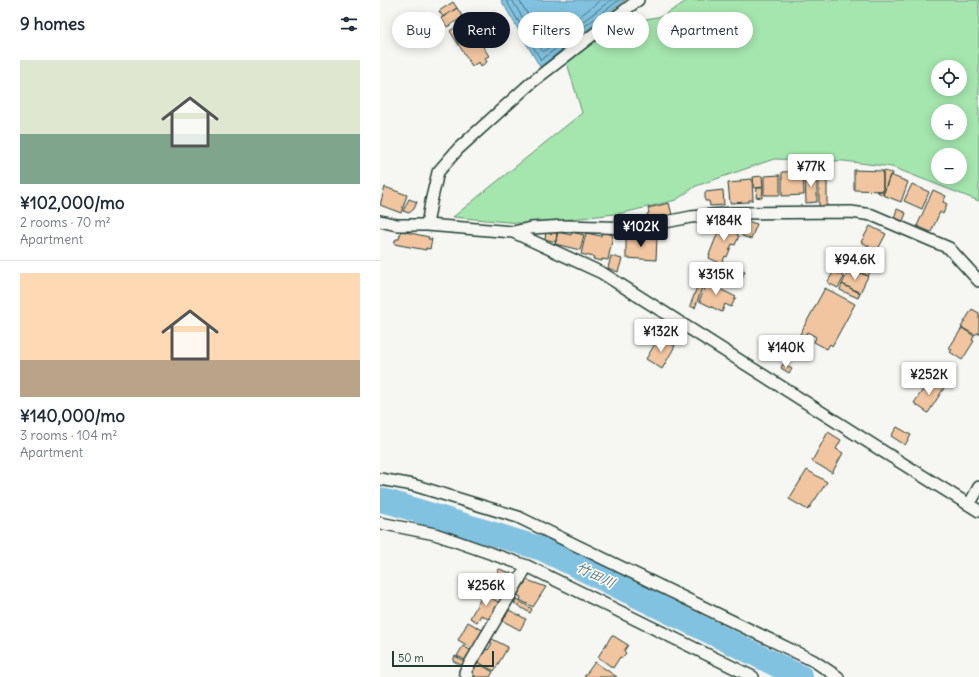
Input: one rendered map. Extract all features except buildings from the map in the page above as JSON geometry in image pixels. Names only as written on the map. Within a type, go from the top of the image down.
[{"type":"street","points":[[427,225],[438,172],[458,149],[532,82],[638,0]]},
{"type":"street","points":[[380,221],[397,225],[427,225],[513,232],[531,228],[565,226],[635,228],[691,217],[733,213],[851,212],[872,215],[949,248],[979,282]]},
{"type":"street","points":[[513,232],[602,273],[979,511]]},
{"type":"street","points":[[380,479],[414,485],[518,517],[814,660],[838,677]]},
{"type":"street","points":[[969,505],[979,487]]},
{"type":"street","points":[[380,523],[435,534],[527,566],[753,677]]},
{"type":"street","points":[[468,677],[465,672],[527,566]]},
{"type":"green space","points":[[688,0],[979,0],[979,201],[936,184],[967,184],[967,148],[931,148],[931,182],[892,167],[844,161],[774,159],[696,186],[676,200],[623,213],[530,224],[453,217],[582,113],[567,63],[592,42],[592,48],[649,48],[649,18],[657,17],[657,48],[753,48],[753,12],[669,12]]},
{"type":"water","points":[[501,0],[625,0],[610,12],[592,12],[592,26],[584,32],[584,12],[518,12],[518,29],[510,15],[510,12],[508,12]]},
{"type":"water","points":[[529,48],[564,48],[540,67]]},
{"type":"waterway","name":"竹田川","points":[[380,500],[542,549],[801,677]]}]
